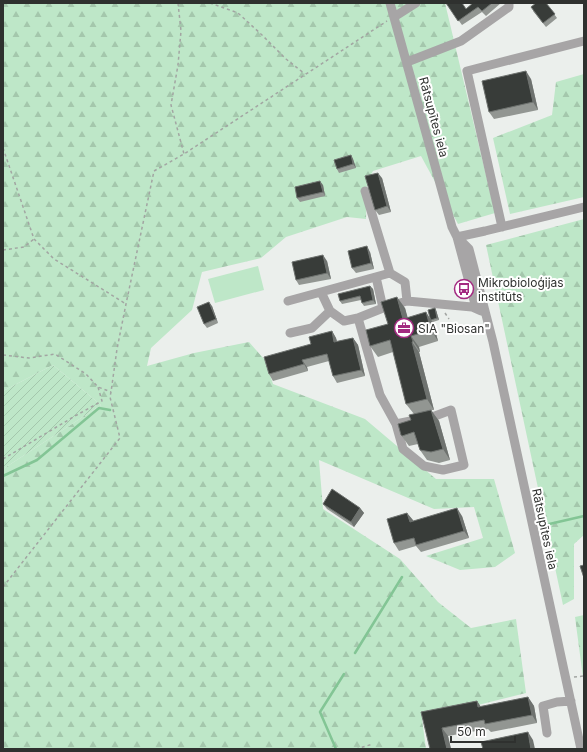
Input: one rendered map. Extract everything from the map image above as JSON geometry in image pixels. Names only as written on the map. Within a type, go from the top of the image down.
[{"type":"street","name":"Rātsupītes iela","points":[[390,3],[452,226],[457,237],[469,250],[480,288],[581,749]]},
{"type":"street","points":[[394,17],[416,3]]},
{"type":"street","points":[[407,62],[461,41],[509,7],[509,3]]},
{"type":"street","points":[[502,227],[467,71],[584,41]]},
{"type":"street","points":[[365,191],[390,274]]},
{"type":"street","points":[[457,237],[584,207]]},
{"type":"street","points":[[288,301],[390,274],[405,282],[407,301]]},
{"type":"street","points":[[376,277],[383,308]]},
{"type":"street","points":[[321,292],[330,311],[344,321],[358,318],[383,308],[407,301],[472,307],[485,314]]},
{"type":"street","points":[[290,333],[312,328],[330,311]]},
{"type":"street","points":[[358,318],[380,395],[396,424],[403,449],[424,466],[443,470],[464,465],[451,410],[435,416],[396,424]]},
{"type":"street","points":[[547,733],[543,706],[557,702],[571,701]]},
{"type":"path","points":[[178,3],[181,31],[178,65],[171,105],[184,154]]},
{"type":"path","points":[[210,3],[238,13],[286,59],[305,74]]},
{"type":"path","points":[[3,587],[120,438],[110,397],[117,349],[154,171],[184,154],[394,17]]},
{"type":"path","points":[[3,148],[34,238],[54,259],[126,304]]},
{"type":"path","points":[[3,250],[24,247],[34,238]]},
{"type":"path","points":[[3,355],[30,358],[55,354],[86,374],[98,387],[111,392]]},
{"type":"path","points":[[3,459],[102,401],[98,387]]},
{"type":"path","points":[[356,749],[373,744]]},
{"type":"green space","points":[[3,3],[445,3],[495,213],[458,224],[421,156],[373,171],[367,182],[366,219],[347,217],[286,237],[261,258],[202,272],[192,310],[151,348],[147,366],[194,353],[249,342],[265,360],[273,384],[365,419],[436,479],[494,479],[515,553],[495,567],[460,570],[426,556],[483,538],[474,507],[434,509],[319,460],[323,509],[400,559],[438,602],[471,628],[516,619],[526,693],[422,719],[426,749],[3,749],[3,469],[101,405],[53,365],[3,391]]},
{"type":"green space","points":[[584,74],[584,197],[510,214],[493,138],[552,115],[556,82]]},
{"type":"green space","points":[[584,219],[584,535],[574,544],[574,599],[563,605],[486,245]]},
{"type":"green space","points":[[258,266],[264,290],[215,303],[208,279]]},
{"type":"green space","points":[[53,365],[101,405],[3,469],[3,391]]},
{"type":"green space","points":[[584,615],[584,685],[575,617]]},
{"type":"building","points":[[446,3],[462,3],[466,9],[473,3],[492,3],[482,11],[478,7],[458,21]]},
{"type":"building","points":[[536,3],[546,3],[555,14],[543,23],[531,7]]},
{"type":"building","points":[[526,71],[533,102],[489,112],[482,81]]},
{"type":"building","points":[[351,155],[353,164],[337,169],[334,160]]},
{"type":"building","points":[[378,173],[387,206],[375,210],[365,176]]},
{"type":"building","points":[[320,181],[323,192],[297,198],[295,187]]},
{"type":"building","points":[[367,246],[371,263],[352,268],[348,251]]},
{"type":"building","points":[[323,255],[327,273],[296,280],[292,262]]},
{"type":"building","points":[[370,286],[373,300],[362,303],[360,296],[340,301],[338,294]]},
{"type":"building","points":[[397,297],[403,319],[426,312],[431,330],[411,336],[427,399],[406,404],[390,340],[370,346],[366,330],[388,324],[381,302]]},
{"type":"building","points":[[209,302],[216,319],[204,324],[197,307]]},
{"type":"building","points":[[435,308],[437,318],[431,320],[428,310]]},
{"type":"building","points":[[332,331],[334,342],[353,338],[361,370],[333,376],[327,354],[302,360],[304,364],[269,374],[264,357],[311,344],[309,337]]},
{"type":"building","points":[[431,410],[443,449],[431,452],[420,450],[414,432],[402,436],[398,424],[411,420],[409,415]]},
{"type":"building","points":[[332,489],[360,508],[351,522],[323,504]]},
{"type":"building","points":[[457,508],[464,531],[416,545],[414,538],[394,543],[387,519],[407,513],[410,522]]},
{"type":"building","points":[[584,565],[584,578],[580,566]]},
{"type":"building","points":[[528,697],[532,715],[485,724],[484,720],[442,728],[447,749],[430,749],[421,712],[477,701],[478,707]]},
{"type":"building","points":[[528,732],[531,749],[483,749],[481,742]]},
{"type":"waterway","points":[[3,476],[37,460],[99,408],[110,410]]},
{"type":"waterway","points":[[545,525],[584,516]]},
{"type":"waterway","points":[[355,653],[402,577]]},
{"type":"waterway","points":[[336,749],[320,712],[344,674]]},
{"type":"place","name":"Mikrobioloģijas institūts","points":[[464,289]]},
{"type":"place","name":"SIA \"Biosan\"","points":[[404,328]]}]
